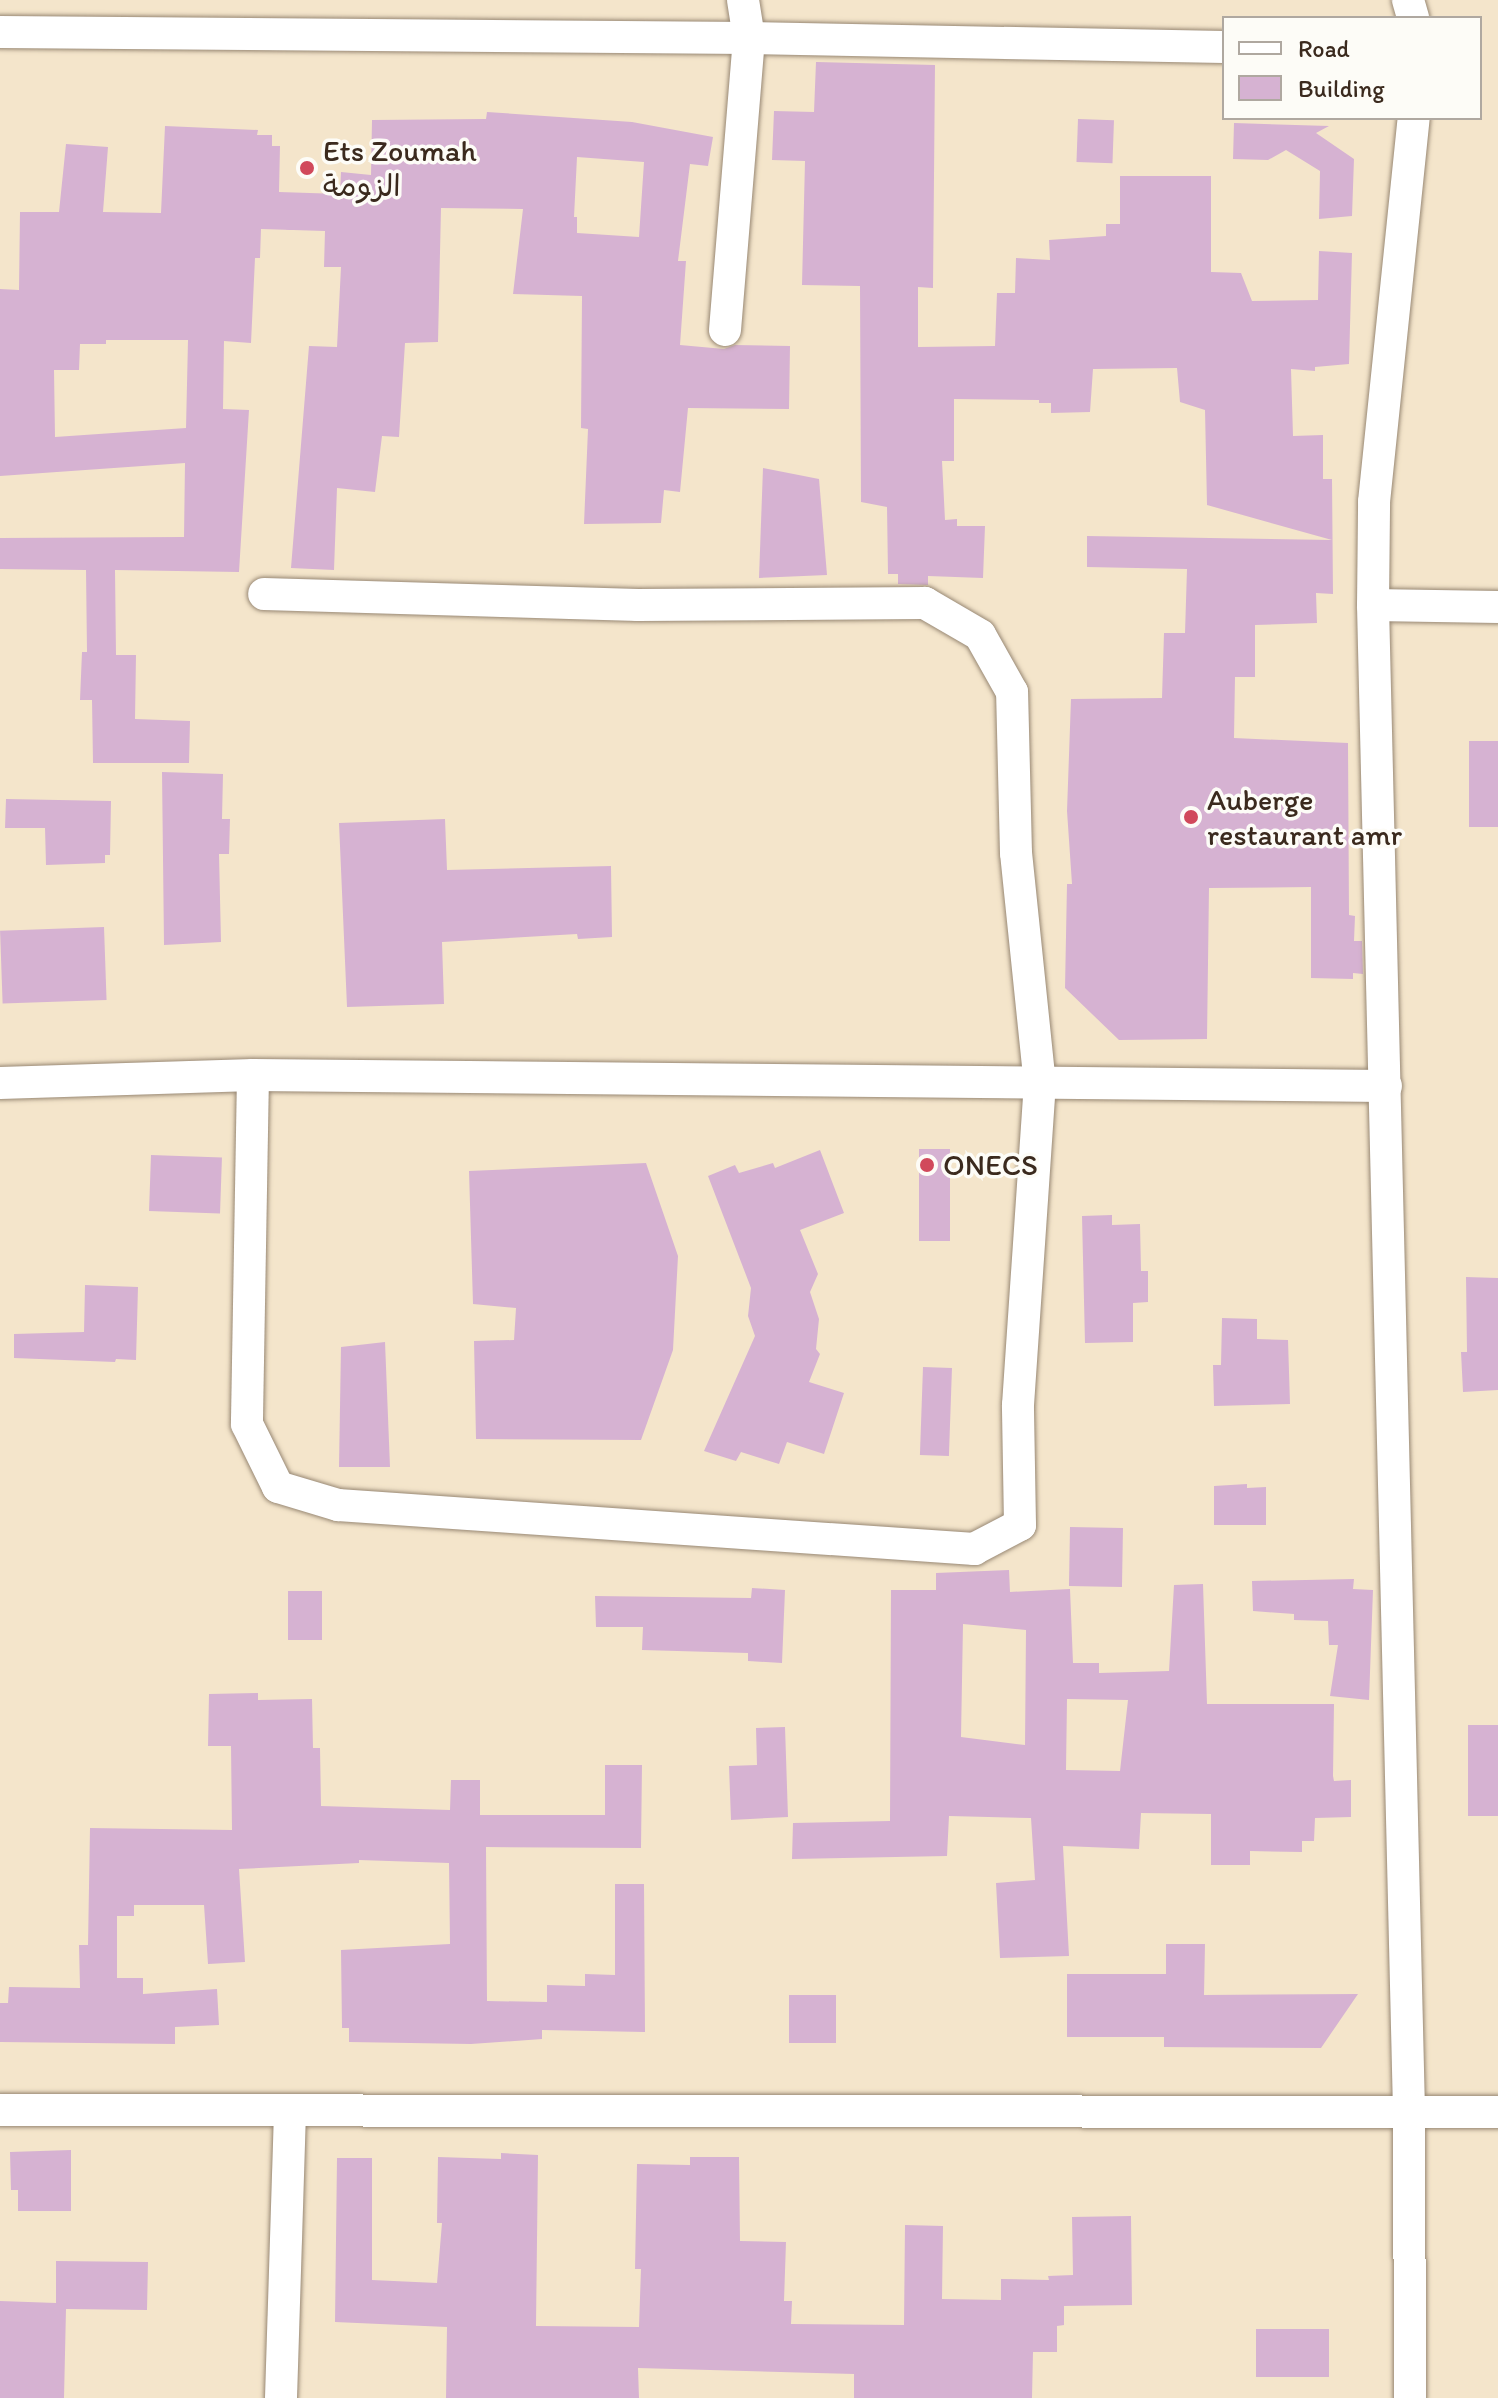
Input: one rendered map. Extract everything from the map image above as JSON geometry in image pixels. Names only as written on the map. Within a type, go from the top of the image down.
[{"type":"street","points":[[725,330],[749,38],[743,0]]},
{"type":"street","points":[[0,32],[749,38],[1222,47]]},
{"type":"street","points":[[1410,2398],[1409,2111],[1373,605],[1374,502],[1414,120]]},
{"type":"street","points":[[253,1075],[247,1424],[278,1487],[338,1505],[974,1549],[1020,1525],[1018,1405],[1040,1085],[1016,853],[1012,692],[980,635],[925,603],[638,605],[264,594]]},
{"type":"street","points":[[1373,605],[1498,607]]},
{"type":"street","points":[[0,1083],[253,1075],[1386,1086]]},
{"type":"street","points":[[0,2110],[290,2113],[1498,2112]]},
{"type":"street","points":[[281,2398],[290,2113]]},
{"type":"building","points":[[816,62],[935,65],[933,288],[918,287],[918,347],[995,346],[997,293],[1015,293],[1016,258],[1050,260],[1049,240],[1106,236],[1106,224],[1120,224],[1120,176],[1211,176],[1211,272],[1241,273],[1252,301],[1318,300],[1319,251],[1352,253],[1349,364],[1315,367],[1315,371],[1291,369],[1293,436],[1323,435],[1323,479],[1332,479],[1333,594],[1316,593],[1317,623],[1255,625],[1255,677],[1235,677],[1234,738],[1348,743],[1349,915],[1355,916],[1354,941],[1362,941],[1363,974],[1353,973],[1353,979],[1311,978],[1311,887],[1209,888],[1207,1039],[1119,1040],[1065,988],[1067,884],[1072,884],[1067,811],[1071,699],[1162,698],[1164,633],[1185,633],[1187,569],[1087,567],[1087,536],[1332,540],[1207,505],[1205,410],[1180,402],[1177,368],[1093,369],[1090,412],[1051,413],[1051,403],[1039,403],[1039,400],[954,399],[954,461],[942,461],[945,520],[957,519],[957,526],[985,526],[983,578],[928,576],[928,585],[898,584],[898,574],[888,574],[887,507],[861,502],[860,286],[802,285],[805,161],[772,160],[774,111],[814,112]]},
{"type":"building","points":[[487,112],[632,122],[713,137],[708,166],[690,164],[678,261],[686,261],[680,345],[724,349],[735,345],[790,346],[789,409],[688,408],[680,492],[664,490],[661,523],[584,524],[588,429],[581,428],[582,296],[513,294],[523,209],[441,208],[438,342],[405,343],[399,437],[382,436],[375,492],[337,488],[334,570],[291,568],[309,346],[337,347],[341,267],[324,267],[325,231],[261,229],[260,258],[255,258],[251,343],[224,341],[223,409],[249,410],[239,572],[115,570],[116,655],[136,655],[135,719],[190,721],[189,763],[93,763],[92,700],[80,700],[82,652],[87,652],[86,570],[0,569],[0,538],[184,537],[185,463],[0,476],[0,289],[19,290],[20,212],[59,212],[66,144],[108,147],[103,212],[161,213],[165,126],[258,130],[257,135],[272,135],[272,146],[280,146],[279,192],[340,194],[341,172],[371,175],[372,120],[486,119]],"holes":[[[577,157],[644,162],[639,237],[577,233],[577,217],[574,217]],[[106,340],[188,340],[186,428],[55,437],[54,370],[79,370],[80,344],[106,344]]]},
{"type":"building","points":[[1078,119],[1114,120],[1112,163],[1076,162]]},
{"type":"building","points":[[1234,123],[1329,126],[1316,133],[1354,159],[1352,216],[1319,219],[1320,171],[1286,150],[1268,160],[1233,159]]},
{"type":"building","points":[[763,468],[819,479],[827,575],[759,578]]},
{"type":"building","points":[[1469,741],[1498,741],[1498,827],[1469,827]]},
{"type":"building","points":[[162,772],[223,774],[222,819],[230,819],[229,854],[219,854],[221,942],[164,945]]},
{"type":"building","points":[[6,799],[111,801],[110,855],[105,855],[105,863],[46,865],[45,828],[5,828]]},
{"type":"building","points":[[445,819],[447,870],[611,866],[612,937],[578,939],[577,934],[442,942],[444,1004],[347,1007],[339,823]]},
{"type":"building","points":[[104,927],[107,1000],[3,1004],[0,931]]},
{"type":"building","points":[[919,1149],[950,1149],[950,1241],[919,1241]]},
{"type":"building","points":[[820,1150],[844,1213],[800,1230],[818,1274],[810,1292],[819,1319],[816,1349],[820,1354],[809,1382],[844,1393],[824,1454],[787,1442],[779,1464],[741,1452],[736,1461],[704,1451],[755,1336],[748,1316],[751,1288],[708,1176],[735,1165],[739,1173],[773,1163],[775,1168]]},
{"type":"building","points":[[151,1155],[222,1157],[220,1213],[149,1211]]},
{"type":"building","points":[[646,1163],[678,1256],[673,1350],[641,1440],[476,1439],[474,1341],[514,1340],[516,1308],[473,1304],[469,1171]]},
{"type":"building","points":[[1112,1215],[1112,1225],[1140,1224],[1141,1271],[1148,1271],[1148,1302],[1133,1303],[1133,1342],[1085,1343],[1082,1216]]},
{"type":"building","points":[[1466,1277],[1498,1278],[1498,1390],[1463,1392],[1461,1352],[1467,1352]]},
{"type":"building","points":[[85,1285],[138,1287],[136,1360],[14,1358],[14,1334],[84,1332]]},
{"type":"building","points":[[1222,1318],[1257,1319],[1257,1339],[1288,1340],[1290,1404],[1214,1406],[1213,1365],[1221,1365]]},
{"type":"building","points":[[385,1342],[390,1467],[339,1467],[341,1347]]},
{"type":"building","points":[[923,1367],[952,1368],[949,1456],[920,1455]]},
{"type":"building","points":[[1247,1484],[1247,1488],[1266,1487],[1266,1525],[1214,1525],[1214,1486]]},
{"type":"building","points":[[1070,1527],[1123,1528],[1122,1587],[1069,1586]]},
{"type":"building","points":[[1009,1570],[1010,1592],[1070,1589],[1073,1663],[1099,1663],[1099,1673],[1169,1671],[1174,1585],[1203,1584],[1207,1704],[1334,1704],[1333,1776],[1334,1781],[1351,1780],[1351,1817],[1315,1818],[1314,1841],[1302,1841],[1302,1852],[1250,1851],[1250,1865],[1211,1865],[1211,1814],[1141,1813],[1139,1849],[1063,1846],[1069,1956],[1000,1958],[996,1883],[1035,1880],[1031,1818],[949,1816],[947,1856],[792,1859],[793,1823],[890,1821],[891,1590],[936,1590],[936,1573]],"holes":[[[963,1624],[1026,1630],[1025,1745],[961,1737]],[[1067,1699],[1128,1700],[1120,1771],[1066,1770]]]},
{"type":"building","points":[[1354,1579],[1353,1589],[1373,1590],[1369,1700],[1330,1696],[1338,1645],[1329,1645],[1328,1621],[1294,1620],[1294,1614],[1253,1611],[1252,1581]]},
{"type":"building","points":[[752,1588],[785,1590],[782,1663],[748,1661],[748,1653],[642,1650],[643,1627],[596,1627],[595,1596],[751,1598]]},
{"type":"building","points":[[288,1591],[322,1591],[322,1640],[288,1640]]},
{"type":"building","points":[[258,1693],[258,1700],[312,1699],[313,1748],[320,1748],[321,1806],[450,1810],[451,1780],[480,1780],[480,1815],[605,1815],[605,1765],[642,1765],[641,1848],[486,1847],[487,2001],[547,2002],[547,1985],[585,1986],[585,1974],[615,1975],[615,1884],[644,1884],[645,2032],[542,2030],[542,2039],[471,2044],[349,2042],[349,2028],[342,2028],[341,1950],[450,1944],[449,1863],[359,1860],[359,1863],[239,1869],[245,1962],[208,1964],[204,1905],[134,1905],[134,1916],[117,1916],[117,1978],[143,1978],[143,1994],[217,1989],[219,2025],[175,2027],[175,2044],[0,2042],[0,2003],[8,2003],[9,1987],[80,1988],[79,1945],[88,1945],[90,1828],[232,1830],[231,1746],[208,1746],[209,1694]]},
{"type":"building","points":[[1468,1725],[1498,1725],[1498,1816],[1468,1816]]},
{"type":"building","points":[[785,1727],[788,1817],[731,1820],[729,1766],[757,1765],[756,1728]]},
{"type":"building","points":[[1166,1944],[1205,1944],[1204,1995],[1358,1994],[1321,2048],[1164,2047],[1164,2037],[1067,2037],[1067,1974],[1166,1974]]},
{"type":"building","points":[[789,1995],[836,1995],[836,2043],[789,2043]]},
{"type":"building","points":[[71,2150],[71,2211],[18,2211],[18,2190],[11,2190],[10,2152]]},
{"type":"building","points":[[501,2153],[538,2155],[536,2326],[639,2327],[641,2269],[635,2269],[637,2164],[690,2165],[690,2157],[739,2157],[740,2241],[786,2242],[784,2301],[792,2301],[791,2324],[904,2325],[905,2225],[943,2226],[942,2299],[1001,2300],[1001,2279],[1049,2280],[1048,2276],[1073,2275],[1072,2217],[1131,2216],[1132,2305],[1064,2306],[1064,2325],[1057,2326],[1057,2352],[1033,2352],[1032,2398],[854,2398],[854,2374],[638,2368],[639,2398],[446,2398],[447,2327],[335,2322],[337,2158],[372,2158],[372,2280],[437,2283],[442,2223],[437,2223],[438,2157],[501,2159]]},
{"type":"building","points":[[56,2261],[148,2262],[147,2310],[66,2309],[64,2398],[0,2398],[0,2301],[56,2303]]},
{"type":"building","points":[[1256,2329],[1329,2329],[1329,2377],[1256,2377]]},
{"type":"place","name":"Ets Zoumah الزومة","points":[[307,168]]},
{"type":"place","name":"Auberge restaurant amr","points":[[1191,817]]},
{"type":"place","name":"ONECS","points":[[927,1165]]}]
